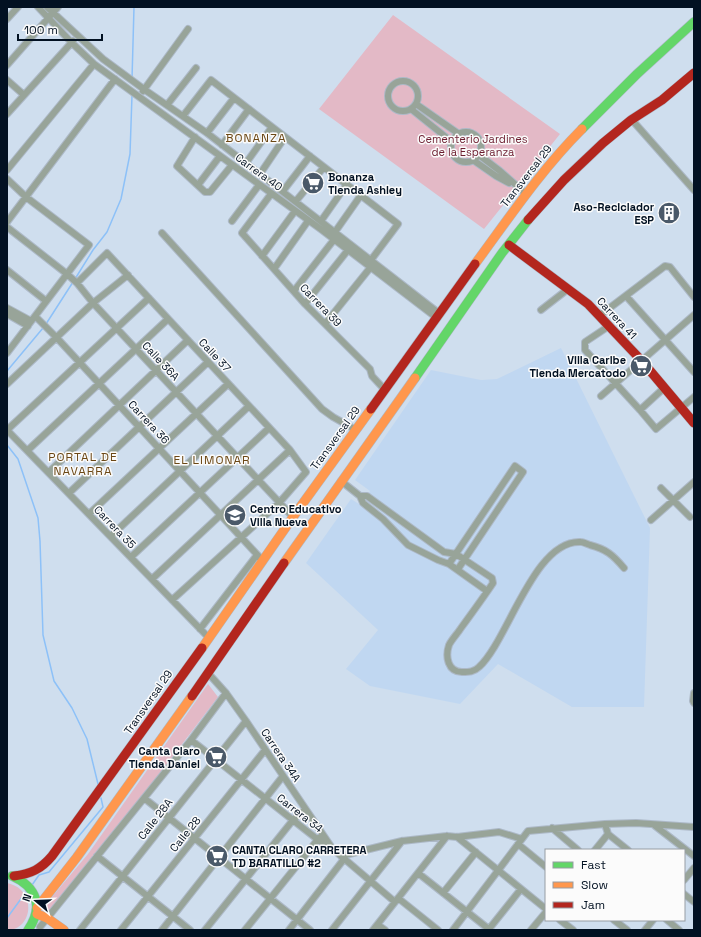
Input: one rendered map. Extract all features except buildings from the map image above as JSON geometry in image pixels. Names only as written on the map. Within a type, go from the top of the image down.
[{"type":"main road","name":"Transversal 29","points":[[10,875],[23,876],[40,869],[49,861],[209,638],[260,558],[293,517],[526,194],[562,149],[637,74],[694,22]]},
{"type":"main road","points":[[28,930],[37,911],[208,673],[250,610],[509,245],[527,222],[567,177],[598,148],[694,73]]},
{"type":"main road","name":"Carrera 41","points":[[509,245],[588,304],[641,360],[694,423]]},
{"type":"main road","points":[[10,875],[23,881],[29,886],[36,900],[37,911],[64,930]]},
{"type":"street","points":[[7,19],[18,7]]},
{"type":"street","name":"Carrera 40","points":[[38,7],[78,36],[103,59],[207,133],[283,191],[336,235],[371,260],[438,316]]},
{"type":"street","name":"Carrera 40","points":[[47,7],[51,16],[72,43],[94,64],[140,96],[308,221],[336,235],[348,250],[370,268],[438,316]]},
{"type":"street","points":[[7,65],[58,7]]},
{"type":"street","points":[[140,96],[188,29]]},
{"type":"street","points":[[7,114],[78,36]]},
{"type":"street","points":[[7,170],[94,64]]},
{"type":"street","points":[[167,105],[196,68]]},
{"type":"street","points":[[7,222],[116,79]]},
{"type":"street","points":[[7,80],[24,95]]},
{"type":"street","points":[[183,116],[211,80],[324,166],[398,224],[371,260]]},
{"type":"street","points":[[402,81],[412,84],[418,94],[416,104],[411,109],[400,112],[391,106],[388,96],[392,86],[402,81]]},
{"type":"street","points":[[207,133],[234,98]]},
{"type":"street","points":[[416,104],[459,134]]},
{"type":"street","points":[[222,145],[249,109]]},
{"type":"street","points":[[411,109],[452,142]]},
{"type":"street","points":[[632,120],[694,190]]},
{"type":"street","points":[[440,132],[446,125]]},
{"type":"street","points":[[246,163],[272,127]]},
{"type":"street","points":[[469,132],[478,138],[481,144],[479,155],[474,160],[466,162],[456,158],[452,153],[452,142],[459,134],[469,132]]},
{"type":"street","points":[[195,137],[177,166],[205,192],[210,192],[232,164]]},
{"type":"street","points":[[260,174],[285,137]]},
{"type":"street","points":[[479,155],[498,174]]},
{"type":"street","points":[[198,185],[220,156]]},
{"type":"street","points":[[283,191],[310,156]]},
{"type":"street","points":[[474,160],[498,174],[526,194]]},
{"type":"street","points":[[296,202],[324,166]]},
{"type":"street","points":[[7,179],[26,197],[89,245],[68,275],[46,301],[7,353]]},
{"type":"street","points":[[321,221],[347,184]]},
{"type":"street","points":[[232,221],[259,185]]},
{"type":"street","name":"Carrera 39","points":[[271,194],[242,232],[305,304],[370,369],[372,376],[385,390]]},
{"type":"street","points":[[294,291],[336,235],[361,195]]},
{"type":"street","points":[[262,256],[295,211]]},
{"type":"street","points":[[274,269],[308,221]]},
{"type":"street","name":"Calle 36A","points":[[7,227],[76,282],[92,304],[293,517]]},
{"type":"street","points":[[162,233],[322,409],[333,418],[356,430]]},
{"type":"street","points":[[305,304],[348,250]]},
{"type":"street","name":"Calle 37","points":[[76,282],[108,253],[290,450],[306,472],[279,502]]},
{"type":"street","points":[[599,316],[665,266],[670,267],[694,297]]},
{"type":"street","points":[[326,324],[370,268]]},
{"type":"street","points":[[7,270],[46,301]]},
{"type":"street","points":[[7,384],[92,304],[128,275]]},
{"type":"street","points":[[541,310],[568,289]]},
{"type":"street","points":[[626,296],[694,372]]},
{"type":"street","points":[[7,430],[149,298]]},
{"type":"street","points":[[7,308],[31,321]]},
{"type":"street","points":[[7,314],[31,321]]},
{"type":"street","points":[[601,396],[694,315]]},
{"type":"street","points":[[28,450],[168,319]]},
{"type":"street","name":"Carrera 36","points":[[31,321],[57,338],[260,558]]},
{"type":"street","points":[[609,326],[585,342],[585,350],[656,429],[694,398]]},
{"type":"street","points":[[49,472],[188,340]]},
{"type":"street","points":[[688,365],[694,360]]},
{"type":"street","points":[[69,493],[208,362]]},
{"type":"street","points":[[89,514],[228,384]]},
{"type":"street","points":[[640,410],[664,388]]},
{"type":"street","points":[[111,536],[249,406]]},
{"type":"street","points":[[131,557],[269,428]]},
{"type":"street","name":"Carrera 35","points":[[7,430],[209,638]]},
{"type":"street","points":[[152,579],[290,450]]},
{"type":"street","points":[[449,564],[515,466],[523,472],[458,569]]},
{"type":"street","points":[[341,481],[360,496],[363,503],[383,519],[408,545],[458,569],[487,591]]},
{"type":"street","points":[[651,520],[694,482]]},
{"type":"street","points":[[662,488],[690,517]]},
{"type":"street","points":[[360,496],[367,496],[444,552],[456,554],[492,578],[493,582],[449,645],[447,660],[451,668],[457,672],[470,672],[477,669],[486,660],[497,643],[521,597],[547,558],[560,548],[569,544],[580,542],[593,546],[605,550],[624,568]]},
{"type":"street","points":[[172,600],[279,502]]},
{"type":"street","points":[[484,512],[493,517]]},
{"type":"street","points":[[200,630],[260,558]]},
{"type":"street","name":"Carrera 34A","points":[[208,673],[226,693],[246,721],[334,850]]},
{"type":"street","points":[[40,927],[191,740],[226,693]]},
{"type":"street","points":[[693,702],[694,693]]},
{"type":"street","name":"Calle 28A","points":[[80,930],[246,721]]},
{"type":"street","name":"Carrera 34","points":[[191,740],[317,839],[334,850],[370,881],[438,930]]},
{"type":"street","name":"Calle 28","points":[[121,930],[265,750]]},
{"type":"street","points":[[162,930],[283,776]]},
{"type":"street","points":[[144,798],[310,930]]},
{"type":"street","points":[[204,930],[293,820],[305,808]]},
{"type":"street","points":[[453,930],[528,831],[605,824],[636,823],[694,827]]},
{"type":"street","points":[[605,824],[608,834],[627,849]]},
{"type":"street","points":[[654,825],[694,856]]},
{"type":"street","points":[[552,828],[577,849]]},
{"type":"street","points":[[289,930],[343,858],[402,841],[499,832],[520,842],[545,866]]},
{"type":"street","points":[[245,930],[317,839],[323,834]]},
{"type":"street","points":[[596,849],[608,834]]},
{"type":"street","points":[[385,930],[376,927],[447,836]]},
{"type":"street","points":[[457,837],[545,908]]},
{"type":"street","points":[[332,930],[402,841]]},
{"type":"street","points":[[443,893],[476,852]]},
{"type":"street","points":[[97,856],[190,930]]},
{"type":"street","points":[[685,879],[694,868]]},
{"type":"street","points":[[418,873],[490,930],[521,889]]},
{"type":"street","points":[[685,895],[694,902]]},
{"type":"street","points":[[532,930],[545,913]]},
{"type":"street","points":[[561,921],[573,930]]},
{"type":"street","points":[[615,921],[627,930]]},
{"type":"street","points":[[645,930],[652,921]]},
{"type":"street","points":[[668,921],[680,930]]},
{"type":"shaded area","points":[[561,348],[650,528],[644,707],[572,707],[498,664],[460,704],[370,686],[346,669],[378,630],[306,563],[351,499],[362,506],[370,491],[355,480],[431,370],[481,380],[497,379]]},
{"type":"green space","name":"Cementerio Jardines de la Esperanza","points":[[393,15],[560,134],[484,229],[319,109]]},
{"type":"green space","points":[[208,684],[218,697],[144,794],[49,914],[41,910],[88,854]]},
{"type":"green space","points":[[7,883],[18,887],[21,890],[28,902],[28,909],[27,915],[20,926],[7,930]]},
{"type":"waterway","points":[[132,79],[134,7]]},
{"type":"waterway","points":[[75,279],[93,250],[107,232],[121,199],[130,154],[132,95]]},
{"type":"waterway","points":[[46,324],[73,282]]},
{"type":"waterway","points":[[7,371],[43,328]]},
{"type":"waterway","points":[[7,445],[18,459],[38,518],[43,635],[54,681],[72,708],[87,739],[98,784]]},
{"type":"waterway","points":[[32,885],[39,875],[49,872],[103,807],[101,798]]},
{"type":"waterway","points":[[7,918],[26,892]]},
{"type":"traffic: fast","points":[[582,129],[637,74],[694,22]]},
{"type":"traffic: fast","points":[[415,378],[502,253],[528,220]]},
{"type":"traffic: fast","points":[[12,876],[27,886],[35,898],[37,906],[36,913],[28,930]]},
{"type":"traffic: slow","points":[[475,264],[539,178],[582,129]]},
{"type":"traffic: slow","points":[[284,563],[415,378]]},
{"type":"traffic: slow","points":[[202,648],[293,517],[371,409]]},
{"type":"traffic: slow","points":[[37,908],[77,857],[192,696]]},
{"type":"traffic: slow","points":[[37,914],[47,918],[64,930]]},
{"type":"traffic: jam","points":[[528,220],[564,180],[603,143],[631,120],[662,100],[694,73]]},
{"type":"traffic: jam","points":[[509,245],[588,304],[641,360],[694,423]]},
{"type":"traffic: jam","points":[[371,409],[475,264]]},
{"type":"traffic: jam","points":[[192,696],[284,563]]},
{"type":"traffic: jam","points":[[14,876],[26,874],[35,870],[52,856],[202,648]]},
{"type":"place","name":"Bonanza Tienda Ashley","points":[[313,183]]},
{"type":"place","name":"Aso-Reciclador ESP","points":[[669,213]]},
{"type":"place","name":"Villa Caribe Tienda Mercatodo","points":[[641,366]]},
{"type":"place","name":"Centro Educativo Villa Nueva","points":[[235,515]]},
{"type":"place","name":"Canta Claro Tienda Daniel","points":[[216,757]]},
{"type":"place","name":"CANTA CLARO CARRETERA TD BARATILLO #2","points":[[217,856]]},
{"type":"district","name":"BONANZA","points":[[256,138]]},
{"type":"district","name":"EL LIMONAR","points":[[212,460]]},
{"type":"district","name":"PORTAL DE NAVARRA","points":[[83,464]]}]
